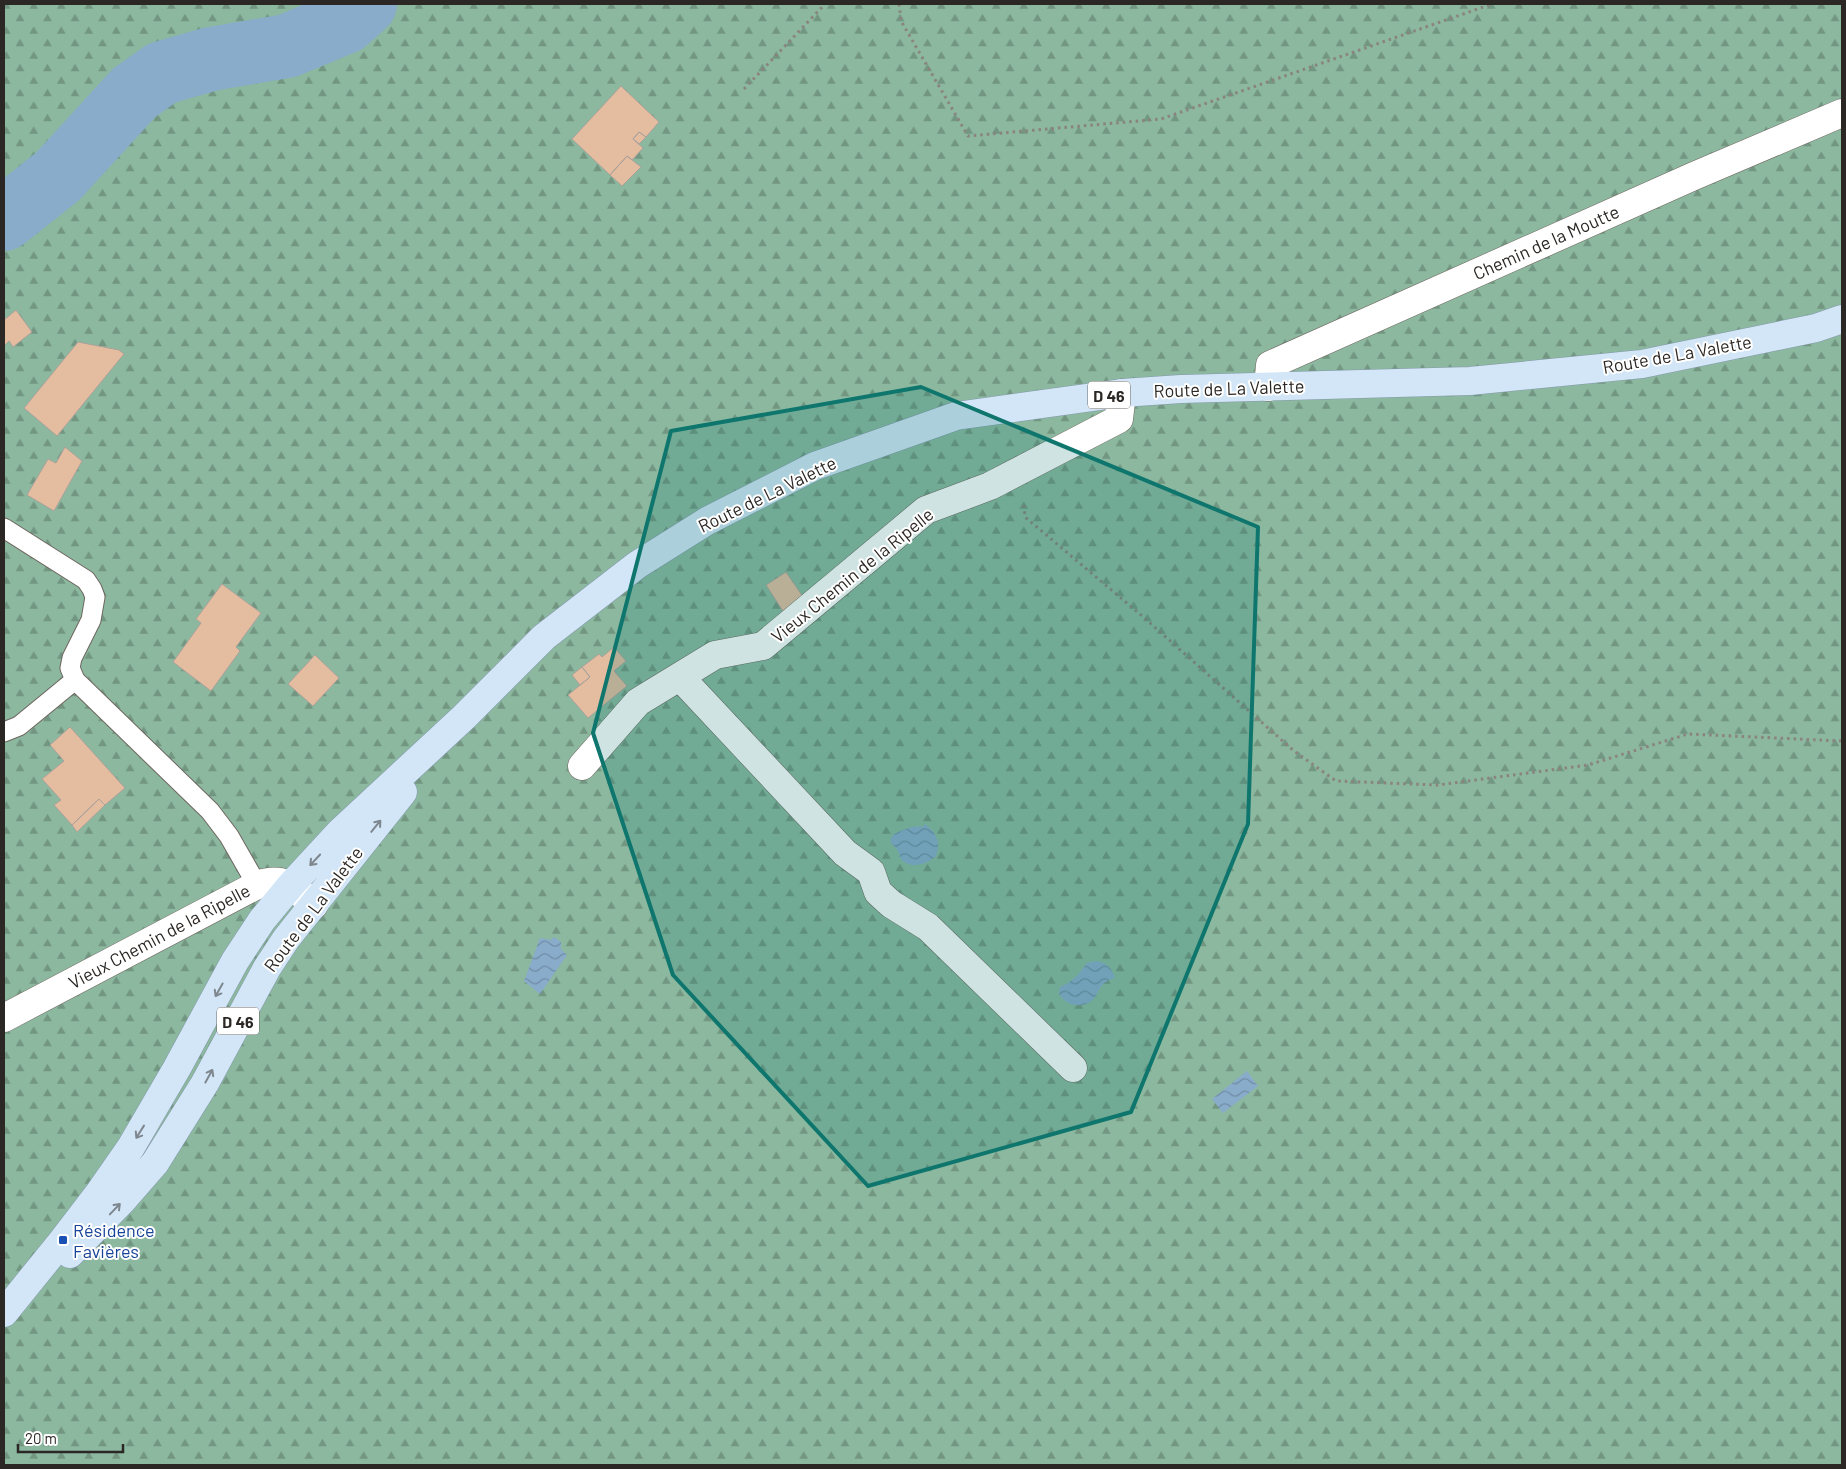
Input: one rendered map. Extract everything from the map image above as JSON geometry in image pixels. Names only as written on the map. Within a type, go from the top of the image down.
[{"type":"main road","name":"Route de La Valette","points":[[4,1314],[99,1193],[130,1147],[177,1068],[236,961],[262,920],[291,885],[340,832],[464,717],[544,637],[638,564],[707,520],[815,466],[956,416],[1122,393],[1182,389],[1470,381],[1642,364],[1816,328],[1842,319]]},
{"type":"main road","name":"Route de La Valette","points":[[4,1314],[81,1244],[121,1202],[155,1162],[205,1082],[267,968],[286,939],[464,717]]},
{"type":"street","name":"Chemin de la Moutte","points":[[1268,387],[1270,365],[1694,176],[1842,113]]},
{"type":"street","name":"Vieux Chemin de la Ripelle","points":[[582,766],[638,702],[715,655],[763,646],[926,510],[990,486],[1119,419],[1122,393]]},
{"type":"street","points":[[680,677],[845,853],[872,872],[878,892],[891,904],[928,927],[1073,1068]]},
{"type":"street","name":"Vieux Chemin de la Ripelle","points":[[4,1018],[258,885],[269,881],[291,885]]},
{"type":"street","points":[[291,885],[314,905]]},
{"type":"lane","points":[[4,528],[86,580],[95,597],[91,620],[72,658],[70,668],[75,680],[210,811],[229,836],[258,885]]},
{"type":"lane","points":[[4,732],[19,726],[75,680]]},
{"type":"path","points":[[744,89],[825,4]]},
{"type":"path","points":[[899,4],[901,20],[968,136],[1160,119],[1492,4]]},
{"type":"path","points":[[1020,470],[1024,517],[1141,615],[1294,751],[1336,781],[1438,785],[1457,783],[1588,765],[1688,734],[1842,741]]},
{"type":"highlighted area","points":[[921,387],[1258,527],[1248,824],[1131,1112],[868,1186],[673,975],[593,733],[671,431]]},
{"type":"green space","points":[[4,4],[1842,4],[1842,1465],[4,1465]]},
{"type":"water","points":[[925,824],[937,838],[936,856],[919,865],[909,864],[901,859],[897,849],[891,843],[891,838],[894,834],[915,827],[923,827]]},
{"type":"water","points":[[554,937],[561,942],[561,949],[567,955],[540,994],[524,981],[540,938],[551,940]]},
{"type":"water","points":[[1096,961],[1108,966],[1115,978],[1105,983],[1093,999],[1086,1004],[1077,1005],[1069,1003],[1062,998],[1059,994],[1060,987],[1075,977],[1087,963]]},
{"type":"water","points":[[1247,1071],[1258,1086],[1223,1113],[1212,1099]]},
{"type":"building","points":[[621,86],[659,122],[646,137],[639,132],[633,139],[643,148],[632,160],[627,156],[610,175],[572,139]]},
{"type":"building","points":[[639,132],[646,137],[639,144],[633,139]]},
{"type":"building","points":[[627,156],[641,167],[622,186],[610,175]]},
{"type":"building","points":[[16,310],[32,332],[13,347],[9,341],[4,346],[4,320]]},
{"type":"building","points":[[78,342],[119,350],[124,354],[57,436],[24,408]]},
{"type":"building","points":[[65,447],[82,461],[54,511],[27,495],[48,459],[56,463]]},
{"type":"building","points":[[786,572],[806,601],[784,613],[766,585]]},
{"type":"building","points":[[222,584],[261,613],[236,647],[240,651],[211,691],[173,662],[201,623],[196,619]]},
{"type":"building","points":[[614,647],[626,661],[614,671],[627,686],[588,718],[568,695],[590,677],[582,667],[599,654],[602,657]]},
{"type":"building","points":[[315,655],[339,678],[313,706],[288,684]]},
{"type":"building","points":[[582,667],[590,677],[580,685],[572,675]]},
{"type":"building","points":[[70,727],[125,788],[105,805],[99,799],[72,825],[54,805],[61,800],[42,779],[64,761],[50,745]]},
{"type":"building","points":[[99,799],[105,805],[77,832],[72,825]]},
{"type":"waterway","points":[[4,219],[58,176],[134,93],[162,73],[211,59],[287,46],[345,22],[365,4]]},
{"type":"place","name":"Résidence Favières","points":[[63,1240]]}]
